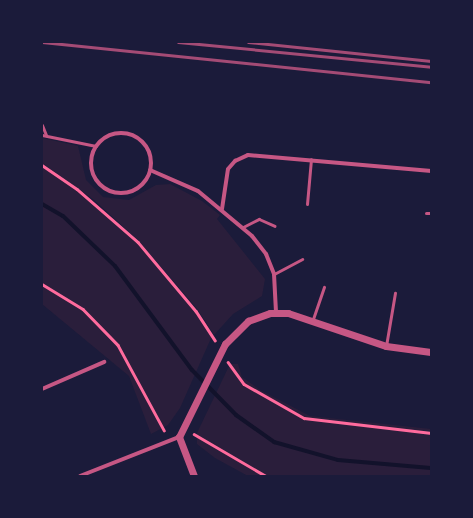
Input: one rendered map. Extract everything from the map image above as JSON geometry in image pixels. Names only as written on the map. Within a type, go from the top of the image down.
[{"type":"street","points":[[112,134],[131,135],[146,146],[150,170],[136,188],[126,192],[104,187],[92,168],[96,146],[112,134]]},
{"type":"street","points":[[222,209],[227,173],[242,156],[311,159],[431,170]]},
{"type":"street","points":[[150,170],[184,184],[222,209],[243,227],[266,254],[274,274],[276,312]]},
{"type":"street","points":[[80,476],[179,437],[222,350],[242,325],[276,312],[313,319],[386,346],[431,352]]},
{"type":"street","points":[[42,389],[104,362]]},
{"type":"street","points":[[179,437],[194,476]]},
{"type":"lane","points":[[42,125],[44,135],[96,146]]},
{"type":"lane","points":[[307,204],[311,159]]},
{"type":"lane","points":[[426,212],[431,213]]},
{"type":"lane","points":[[243,227],[259,219],[275,226]]},
{"type":"lane","points":[[274,274],[302,259]]},
{"type":"lane","points":[[313,319],[324,287]]},
{"type":"lane","points":[[386,346],[395,293]]},
{"type":"path","points":[[42,165],[82,193],[138,242],[196,311],[215,340]]},
{"type":"path","points":[[42,284],[84,309],[118,345],[164,430]]},
{"type":"path","points":[[228,362],[244,384],[304,418],[431,433]]},
{"type":"path","points":[[194,434],[266,476]]},
{"type":"shaded area","points":[[42,138],[78,146],[86,180],[103,197],[129,200],[156,185],[170,184],[202,201],[220,215],[217,219],[265,279],[262,296],[233,314],[214,335],[198,310],[139,241],[94,200],[42,163]]},
{"type":"shaded area","points":[[42,165],[93,201],[138,242],[196,311],[212,336],[180,408],[168,425],[151,434],[129,376],[42,304]]},
{"type":"shaded area","points":[[230,364],[238,364],[242,377],[260,390],[310,416],[431,429],[431,476],[248,476],[215,458],[197,444],[197,433]]},
{"type":"waterway","points":[[42,204],[63,216],[115,266],[192,370],[236,415],[274,442],[338,460],[431,468]]},
{"type":"railway","points":[[42,42],[431,82]]},
{"type":"railway","points":[[178,42],[431,67]]},
{"type":"railway","points":[[248,42],[431,61]]}]
